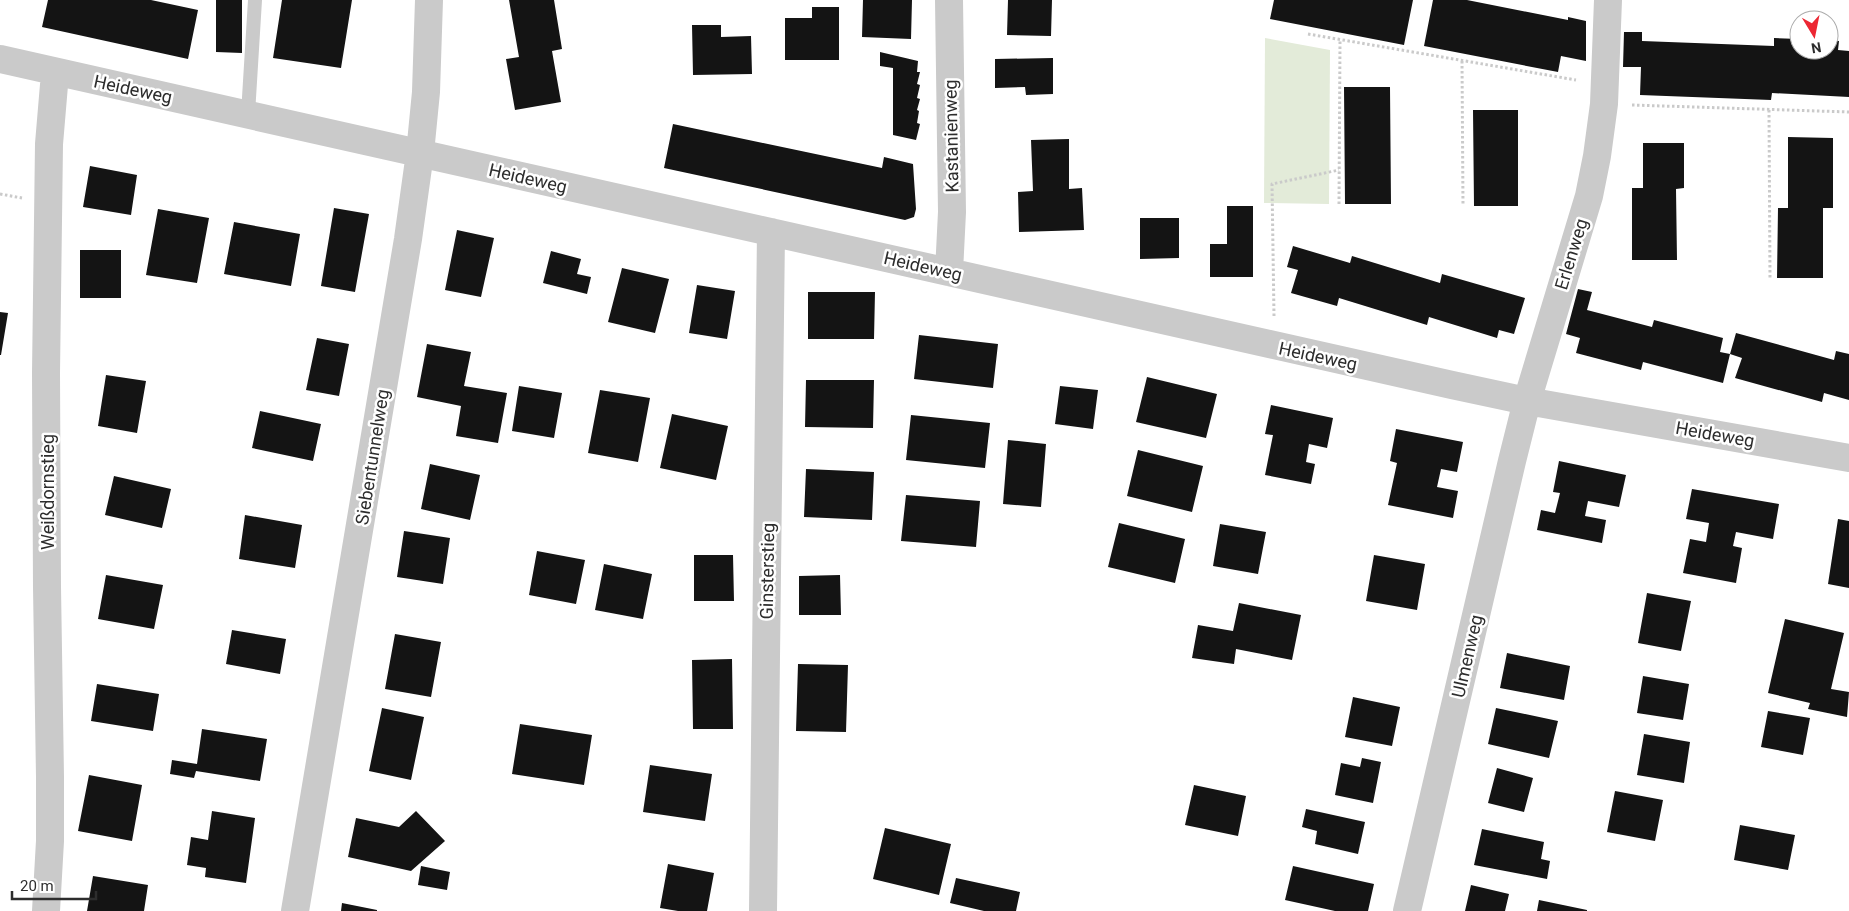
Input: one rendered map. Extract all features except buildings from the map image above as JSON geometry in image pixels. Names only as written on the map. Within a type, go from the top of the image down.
[{"type":"street","name":"Siebentunnelweg","points":[[295,911],[408,239],[426,92],[429,0]]},
{"type":"street","name":"Kastanienweg","points":[[949,0],[952,212],[949,272]]},
{"type":"street","name":"Erlenweg","points":[[1527,401],[1589,196],[1597,156],[1604,94],[1608,0]]},
{"type":"street","name":"Heideweg","points":[[0,60],[1527,401],[1849,458]]},
{"type":"street","name":"Weißdornstieg","points":[[46,911],[50,796],[46,373],[49,144],[55,73]]},
{"type":"street","name":"Ginsterstieg","points":[[763,911],[771,232]]},
{"type":"street","name":"Ulmenweg","points":[[1407,911],[1527,401]]},
{"type":"lane","points":[[248,114],[255,0]]},
{"type":"path","points":[[1308,34],[1462,61],[1604,94],[1769,110],[1849,112]]},
{"type":"path","points":[[1339,204],[1340,41]]},
{"type":"path","points":[[1462,61],[1463,206]]},
{"type":"path","points":[[1769,110],[1770,280]]},
{"type":"path","points":[[1275,346],[1272,184],[1339,170]]},
{"type":"green space","points":[[1265,38],[1330,50],[1329,204],[1264,203]]}]
